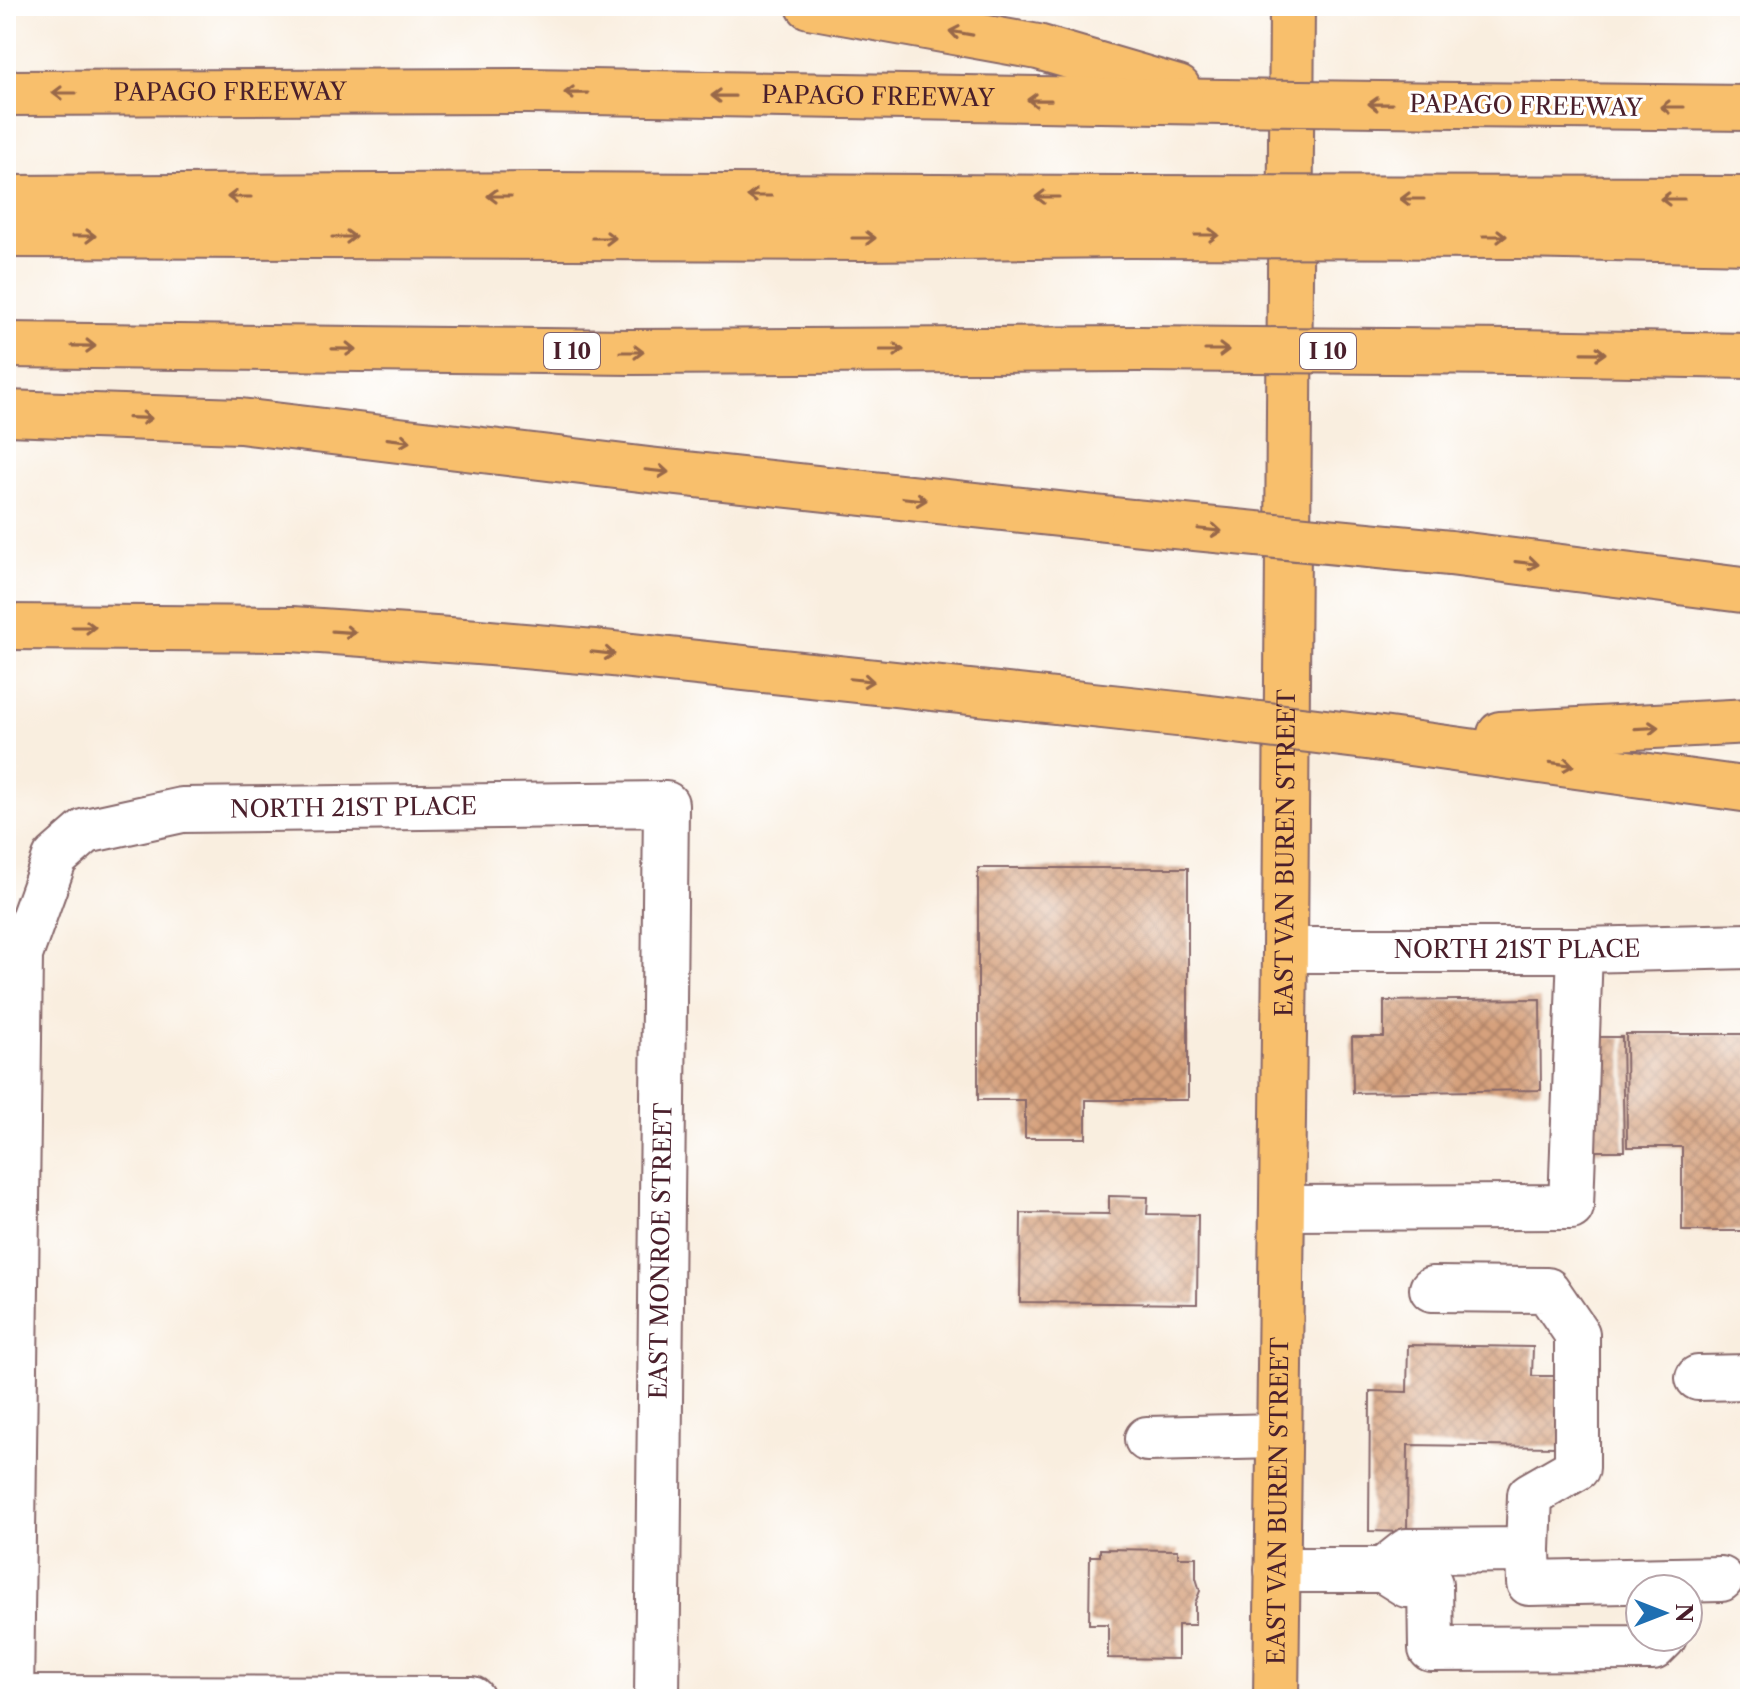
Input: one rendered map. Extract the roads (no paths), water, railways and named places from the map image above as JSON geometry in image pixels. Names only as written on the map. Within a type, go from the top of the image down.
[{"type":"main road","points":[[809,6],[1038,47],[1125,87]]},
{"type":"main road","name":"EAST VAN BUREN STREET","points":[[1276,1699],[1292,6]]},
{"type":"main road","name":"PAPAGO FREEWAY","points":[[6,93],[1125,87],[1223,102],[1750,108]]},
{"type":"main road","points":[[6,198],[529,195],[1127,216],[1518,236],[1750,241]]},
{"type":"main road","points":[[6,235],[862,238],[1127,216],[1750,199]]},
{"type":"main road","name":"I 10","points":[[6,345],[616,352],[1139,349],[1750,356]]},
{"type":"main road","points":[[6,413],[240,421],[664,472],[1450,553],[1750,591]]},
{"type":"main road","points":[[6,627],[292,629],[594,652],[1186,715],[1750,790]]},
{"type":"main road","points":[[1374,738],[1550,733],[1750,721]]},
{"type":"street","name":"NORTH 21ST PLACE","points":[[12,1105],[20,955],[55,858],[86,831],[182,810],[666,804]]},
{"type":"street","name":"EAST MONROE STREET","points":[[657,1699],[666,804]]},
{"type":"street","name":"NORTH 21ST PLACE","points":[[1285,950],[1580,950],[1750,946]]},
{"type":"street","points":[[1282,1208],[1571,1207],[1580,950]]},
{"type":"street","points":[[12,1105],[10,1698],[472,1699]]},
{"type":"street","points":[[1432,1289],[1547,1290],[1577,1334],[1577,1468],[1530,1495],[1529,1583],[1735,1579]]},
{"type":"street","points":[[1698,1378],[1750,1377]]},
{"type":"street","points":[[1147,1439],[1279,1436]]},
{"type":"street","points":[[1383,1570],[1407,1551],[1528,1550]]},
{"type":"street","points":[[1277,1570],[1383,1570],[1407,1585],[1430,1584],[1431,1649],[1624,1648]]},
{"type":"street","points":[[1704,1601],[1735,1579]]}]
